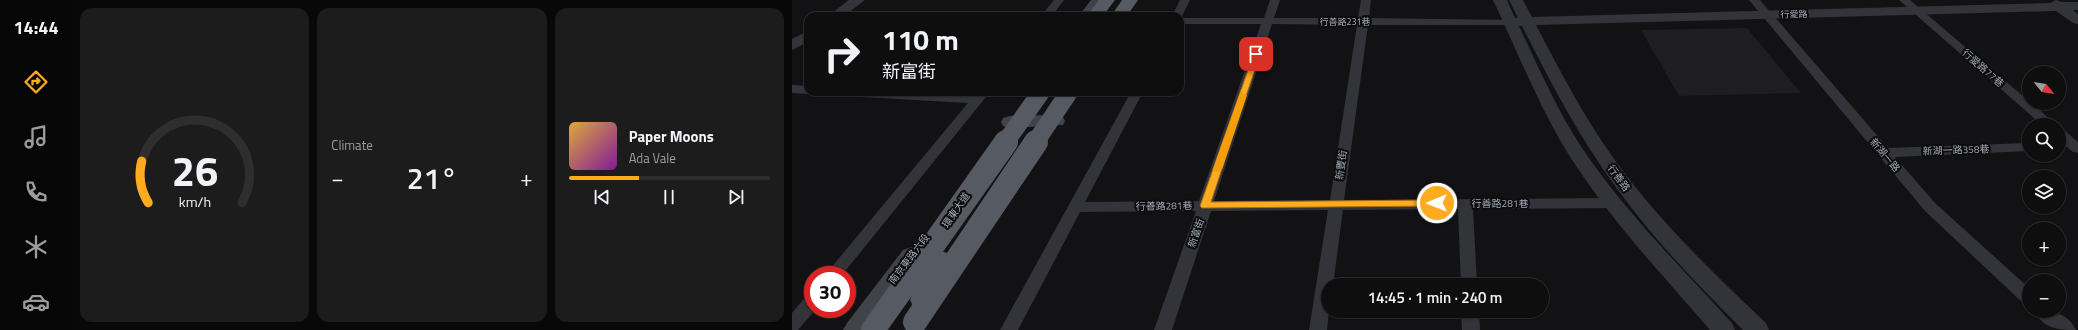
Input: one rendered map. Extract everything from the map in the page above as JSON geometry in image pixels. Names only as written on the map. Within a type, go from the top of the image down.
[{"type":"highway","points":[[1098,12],[1106,0]]},
{"type":"highway","points":[[1109,12],[1117,0]]},
{"type":"highway","points":[[1122,12],[1130,0]]},
{"type":"highway","name":"環東大道","points":[[874,330],[1038,96]]},
{"type":"highway","points":[[874,330],[938,260],[1051,96]]},
{"type":"highway","points":[[914,327],[1066,96]]},
{"type":"highway","points":[[914,327],[938,260]]},
{"type":"main road","points":[[1090,12],[1099,0]]},
{"type":"main road","points":[[1127,12],[1135,0]]},
{"type":"main road","name":"南京東路六段","points":[[856,330],[1029,96]]},
{"type":"main road","points":[[914,327],[1072,96]]},
{"type":"main road","points":[[1010,122],[1056,121]]},
{"type":"street","points":[[841,12],[858,0]]},
{"type":"street","points":[[1049,12],[1059,0]]},
{"type":"street","points":[[1179,12],[1185,0]]},
{"type":"street","name":"新富街","points":[[1163,330],[1275,0]]},
{"type":"street","name":"新豐街","points":[[1318,330],[1366,0]]},
{"type":"street","name":"行善路","points":[[1500,0],[1546,60],[1579,118],[1630,194],[1682,253],[1758,330]]},
{"type":"street","name":"行善路","points":[[1516,0],[1518,22],[1546,98],[1573,146],[1613,203],[1724,330]]},
{"type":"street","name":"新湖一路","points":[[1754,0],[1930,207],[2022,292]]},
{"type":"street","name":"行愛路77巷","points":[[1904,0],[2042,118]]},
{"type":"street","points":[[2054,3],[2078,20]]},
{"type":"street","name":"行愛路","points":[[1518,22],[1916,11],[2054,3],[2078,6]]},
{"type":"street","name":"行善路231巷","points":[[1184,21],[1518,22]]},
{"type":"street","points":[[792,46],[804,38]]},
{"type":"street","points":[[792,89],[804,90]]},
{"type":"street","points":[[840,266],[980,96]]},
{"type":"street","points":[[1009,330],[1134,96]]},
{"type":"street","points":[[2066,139],[2076,147]]},
{"type":"street","points":[[2066,146],[2076,147]]},
{"type":"street","name":"新湖一路358巷","points":[[1883,153],[2022,147]]},
{"type":"street","points":[[1465,203],[1469,278]]},
{"type":"street","name":"行善路281巷","points":[[1075,207],[1613,203]]},
{"type":"street","points":[[792,325],[804,311]]},
{"type":"street","points":[[1470,318],[1471,330]]},
{"type":"street","points":[[2052,318],[2067,330]]},
{"type":"shaded area","points":[[1747,28],[1801,93],[1679,96],[1641,30]]},
{"type":"slow traffic","points":[[1218,169],[1243,95]]},
{"type":"route","points":[[1256,54],[1205,206],[1437,203]]}]
